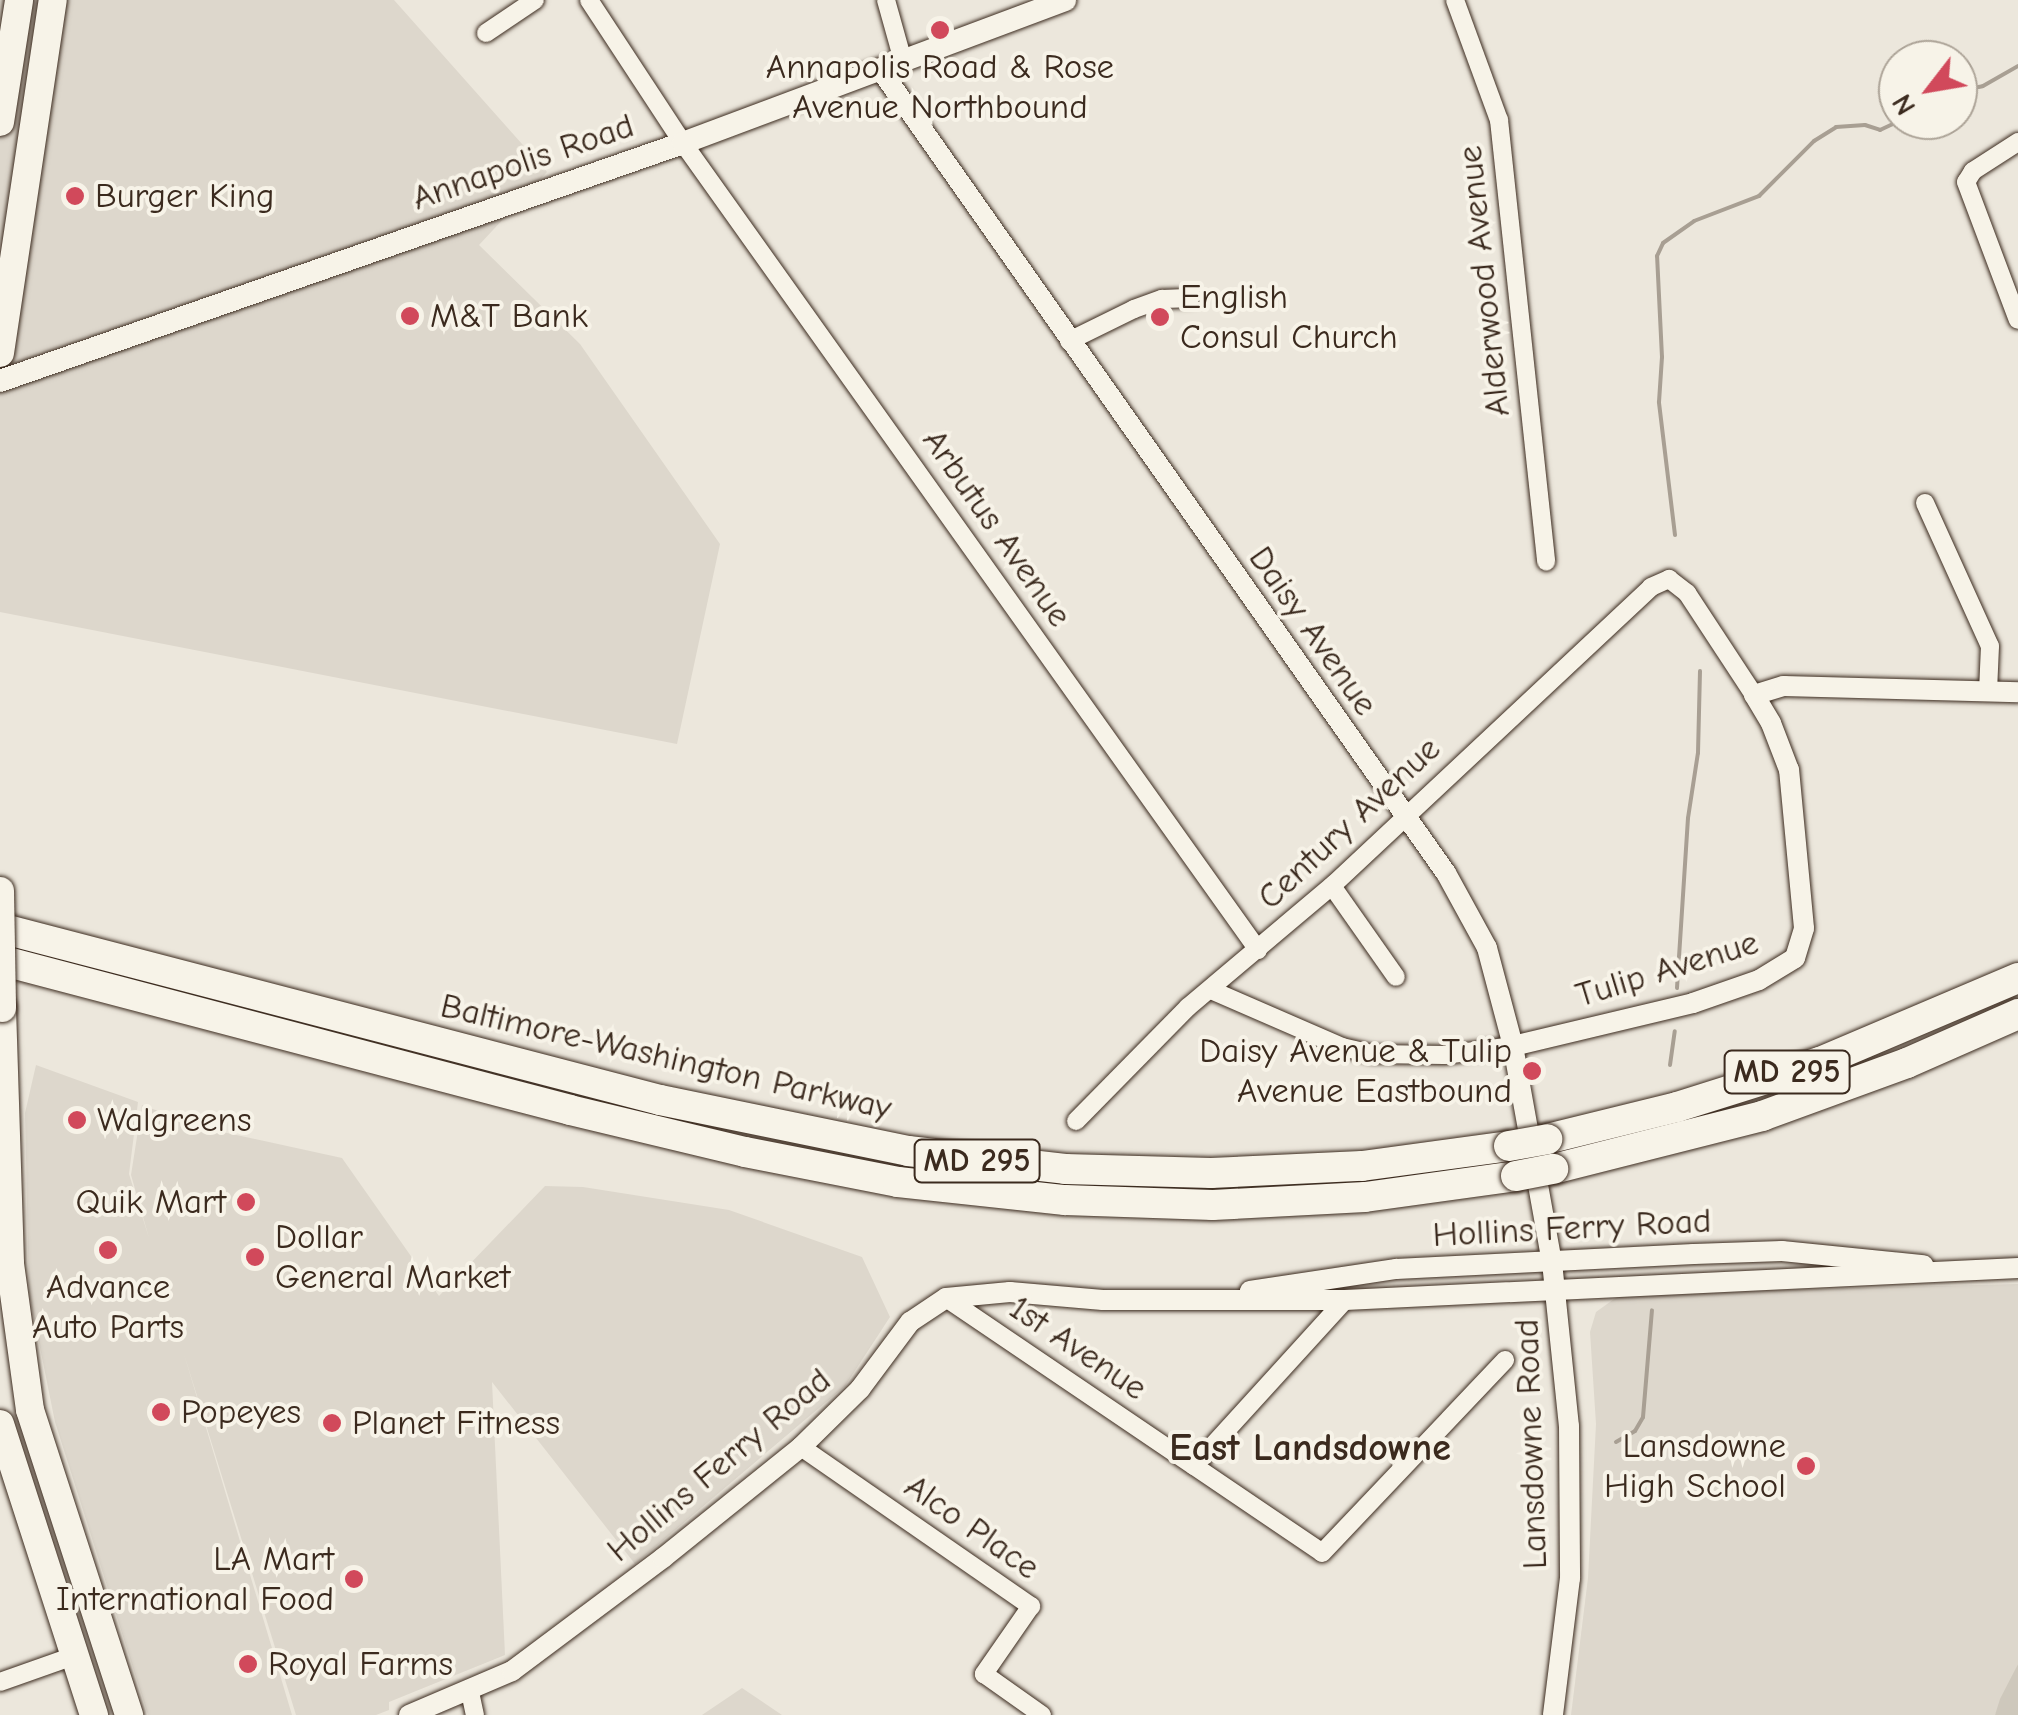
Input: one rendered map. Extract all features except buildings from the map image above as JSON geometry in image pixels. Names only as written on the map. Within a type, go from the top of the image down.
[{"type":"highway","name":"Baltimore-Washington Parkway","points":[[0,928],[660,1100],[908,1151],[1066,1169],[1211,1173],[1362,1166],[1509,1146],[1677,1107],[1803,1067],[2018,978]]},
{"type":"highway","name":"Baltimore-Washington Parkway","points":[[0,960],[744,1152],[898,1182],[1064,1200],[1213,1205],[1366,1198],[1554,1169],[1762,1116],[1906,1063],[2018,1014]]},
{"type":"main road","points":[[0,122],[19,0]]},
{"type":"main road","points":[[0,353],[53,0]]},
{"type":"main road","name":"Annapolis Road","points":[[0,381],[684,142],[1065,0]]},
{"type":"main road","points":[[0,891],[3,1168],[10,1264],[30,1410],[129,1715]]},
{"type":"main road","points":[[0,1424],[94,1715]]},
{"type":"main road","points":[[46,1571],[56,1571],[65,1580],[86,1641],[105,1645]]},
{"type":"street","points":[[486,33],[535,0]]},
{"type":"street","name":"Arbutus Avenue","points":[[589,0],[684,142],[1258,950]]},
{"type":"street","points":[[886,0],[903,61]]},
{"type":"street","name":"Alderwood Avenue","points":[[1455,0],[1499,120],[1546,562]]},
{"type":"street","name":"Daisy Avenue","points":[[880,69],[1471,912],[1497,978],[1513,1046],[1557,1290]]},
{"type":"street","points":[[2018,142],[1973,170],[1966,182],[2018,320]]},
{"type":"street","points":[[1069,342],[1134,309],[1162,300],[1190,298]]},
{"type":"street","points":[[1925,502],[1990,646],[1988,692]]},
{"type":"street","name":"Century Avenue","points":[[1076,1121],[1211,990],[1332,886],[1651,587],[1669,579]]},
{"type":"street","name":"Tulip Avenue","points":[[1211,990],[1342,1047],[1372,1054],[1444,1055],[1513,1046],[1693,1003],[1759,980],[1794,958],[1804,928],[1789,770],[1771,723],[1754,695],[1687,593],[1669,579]]},
{"type":"street","points":[[1754,695],[1784,686],[2018,692]]},
{"type":"street","points":[[1332,886],[1396,978]]},
{"type":"street","name":"Hollins Ferry Road","points":[[1185,1301],[1396,1269],[1782,1251],[1965,1270]]},
{"type":"street","name":"Hollins Ferry Road","points":[[409,1715],[470,1692],[542,1651],[801,1447],[860,1389],[910,1322],[946,1298],[1010,1292],[1185,1301],[1345,1300],[2018,1268]]},
{"type":"street","name":"Lansdowne Road","points":[[1553,1715],[1564,1638],[1572,1510],[1557,1290]]},
{"type":"street","name":"1st Avenue","points":[[946,1298],[1322,1553],[1505,1360]]},
{"type":"street","points":[[1194,1466],[1345,1300]]},
{"type":"street","name":"Alco Place","points":[[801,1447],[1030,1606],[984,1674],[1042,1715]]},
{"type":"street","points":[[0,1682],[74,1656]]},
{"type":"street","points":[[470,1692],[475,1715]]},
{"type":"shaded area","points":[[0,0],[394,0],[547,172],[479,245],[580,344],[720,544],[677,744],[0,612]]},
{"type":"shaded area","points":[[36,1065],[138,1102],[129,1174],[149,1238],[131,1175],[142,1105],[204,1128],[342,1158],[439,1296],[545,1186],[583,1187],[729,1210],[862,1257],[890,1317],[845,1386],[635,1564],[492,1382],[505,1655],[389,1702],[389,1710],[376,1715],[296,1715],[184,1354],[292,1715],[148,1715],[55,1422],[29,1293],[25,1113]]},
{"type":"shaded area","name":"Lansdowne High School","points":[[2018,1284],[2018,1664],[1995,1715],[1571,1715],[1588,1578],[1596,1424],[1590,1332],[1596,1312],[1621,1294]]},
{"type":"shaded area","points":[[2018,1664],[2018,1715],[1995,1715],[2000,1699]]},
{"type":"shaded area","points":[[742,1688],[782,1715],[702,1715]]},
{"type":"waterway","points":[[1978,87],[2018,66]]},
{"type":"waterway","points":[[1675,535],[1659,402],[1662,357],[1657,256],[1663,243],[1694,221],[1759,196],[1814,141],[1836,127],[1865,125],[1878,129]]},
{"type":"waterway","points":[[1677,988],[1688,818],[1698,753],[1700,671]]},
{"type":"waterway","points":[[1670,1065],[1675,1031]]},
{"type":"waterway","points":[[1616,1442],[1635,1431],[1643,1417],[1652,1310]]},
{"type":"place","name":"Annapolis Road & Rose Avenue Northbound","points":[[940,30]]},
{"type":"place","name":"Burger King","points":[[75,196]]},
{"type":"place","name":"M&T Bank","points":[[410,316]]},
{"type":"place","name":"English Consul Church","points":[[1160,317]]},
{"type":"place","name":"Daisy Avenue & Tulip Avenue Eastbound","points":[[1532,1071]]},
{"type":"place","name":"Walgreens","points":[[77,1120]]},
{"type":"place","name":"Quik Mart","points":[[246,1202]]},
{"type":"place","name":"Advance Auto Parts","points":[[108,1250]]},
{"type":"place","name":"Dollar General Market","points":[[255,1257]]},
{"type":"place","name":"Popeyes","points":[[161,1412]]},
{"type":"place","name":"Planet Fitness","points":[[332,1423]]},
{"type":"place","name":"Lansdowne High School","points":[[1806,1466]]},
{"type":"place","name":"LA Mart International Food","points":[[354,1579]]},
{"type":"place","name":"Royal Farms","points":[[248,1664]]},
{"type":"district","name":"East Landsdowne","points":[[1310,1449]]}]
